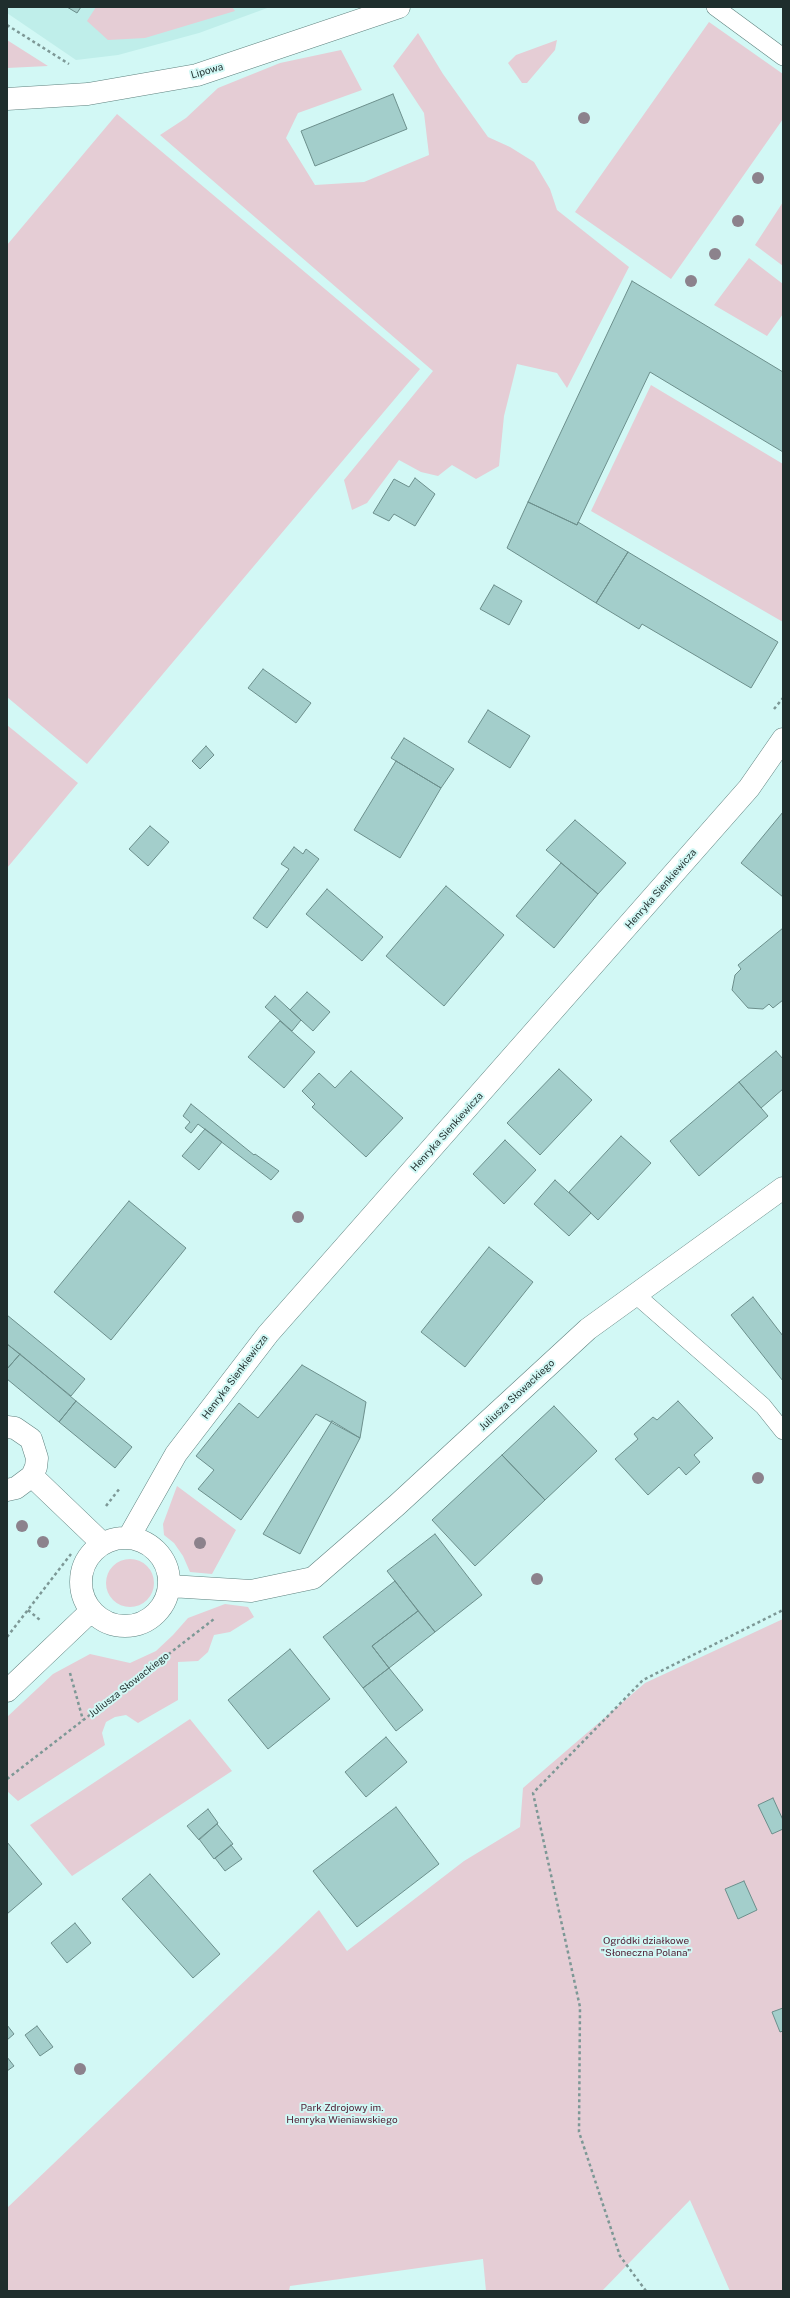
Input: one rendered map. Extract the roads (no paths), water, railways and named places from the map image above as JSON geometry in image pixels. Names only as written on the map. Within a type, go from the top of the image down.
[{"type":"street","name":"Lipowa","points":[[7,99],[88,94],[197,75],[399,7]]},
{"type":"street","name":"Henryka Sienkiewicza","points":[[129,1537],[176,1454],[268,1334],[749,788],[783,739]]},
{"type":"street","name":"Juliusza Słowackiego","points":[[170,1586],[251,1591],[313,1578],[397,1505],[588,1329],[783,1188]]},
{"type":"street","points":[[7,1427],[15,1428],[31,1439],[37,1458],[36,1467],[32,1476],[16,1488],[7,1490]]},
{"type":"street","points":[[32,1476],[103,1544]]},
{"type":"street","points":[[129,1537],[145,1542],[159,1553],[168,1568],[170,1586],[166,1602],[155,1616],[140,1625],[122,1627],[105,1622],[91,1611],[83,1596],[80,1579],[85,1562],[96,1548],[111,1540],[129,1537]]},
{"type":"street","points":[[7,1691],[91,1611]]},
{"type":"lane","points":[[715,7],[783,57]]},
{"type":"lane","points":[[636,1295],[763,1406],[783,1430]]},
{"type":"park label","name":"Ogródki działkowe \"Słoneczna Polana\"","points":[[646,1946]]},
{"type":"park label","name":"Park Zdrojowy im. Henryka Wieniawskiego","points":[[342,2114]]}]
